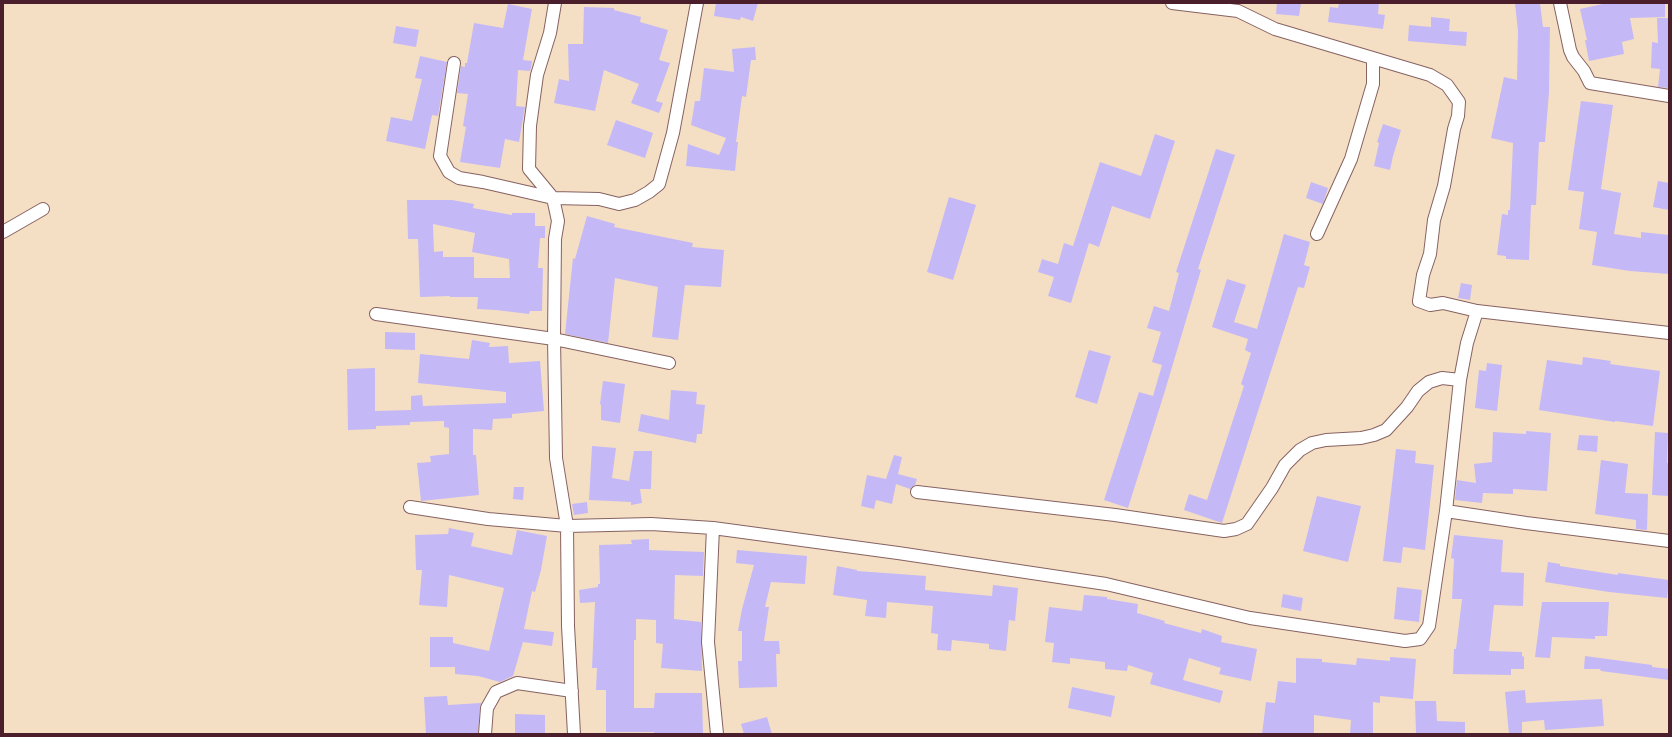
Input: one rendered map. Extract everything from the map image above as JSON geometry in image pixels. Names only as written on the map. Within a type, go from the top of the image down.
[{"type":"street","points":[[554,3],[550,33],[538,75],[530,126],[529,169],[553,198],[558,221],[555,239],[554,339],[556,458],[567,526],[568,626],[574,734]]},
{"type":"street","points":[[454,63],[440,156],[449,172],[459,178],[553,198],[599,199],[619,204],[642,196],[659,184],[673,133],[697,3]]},
{"type":"street","points":[[1172,3],[1238,11],[1275,29],[1430,75],[1447,85],[1459,102],[1458,116],[1454,129],[1444,186],[1434,220],[1430,254],[1423,275],[1418,300],[1430,306],[1443,303],[1477,311],[1669,333]]},
{"type":"street","points":[[1560,3],[1570,50],[1590,83],[1669,96]]},
{"type":"street","points":[[1318,234],[1351,159],[1373,84],[1373,59]]},
{"type":"street","points":[[3,232],[43,209]]},
{"type":"street","points":[[410,507],[488,519],[567,526],[651,524],[713,528],[898,552],[1106,584],[1250,618],[1406,640],[1420,639],[1429,626],[1446,511],[1460,380],[1467,343],[1477,311]]},
{"type":"street","points":[[376,314],[554,339],[669,363]]},
{"type":"street","points":[[917,492],[1115,515],[1224,531],[1236,529],[1247,524],[1272,488],[1285,465],[1300,450],[1312,443],[1326,440],[1362,438],[1386,430],[1418,391],[1429,382],[1442,378],[1460,380]]},
{"type":"street","points":[[1446,511],[1526,523],[1669,541]]},
{"type":"street","points":[[713,528],[708,642],[717,734]]},
{"type":"street","points":[[486,734],[487,708],[496,692],[517,683],[572,691]]},
{"type":"building","points":[[716,3],[758,3],[753,21],[741,17],[740,20],[714,16]]},
{"type":"building","points":[[1277,3],[1301,3],[1299,16],[1276,14]]},
{"type":"building","points":[[1339,3],[1379,3],[1378,14],[1385,15],[1383,29],[1328,22],[1330,7],[1338,8]]},
{"type":"building","points":[[1515,3],[1540,3],[1543,27],[1550,27],[1549,92],[1545,142],[1539,142],[1536,205],[1531,205],[1529,260],[1506,259],[1506,256],[1497,255],[1502,214],[1508,215],[1508,210],[1510,210],[1513,143],[1491,138],[1504,77],[1517,80],[1518,31]]},
{"type":"building","points":[[1607,3],[1665,3],[1665,17],[1630,18],[1634,39],[1622,42],[1624,54],[1589,61],[1585,40],[1587,40],[1580,9]]},
{"type":"building","points":[[508,4],[532,9],[523,60],[532,61],[531,68],[530,71],[518,70],[516,106],[525,107],[519,142],[505,139],[500,168],[460,162],[466,127],[463,126],[468,94],[457,93],[461,66],[465,67],[465,63],[467,63],[474,23],[503,28]]},
{"type":"building","points":[[584,7],[614,8],[614,10],[641,17],[640,22],[668,30],[659,60],[670,63],[656,101],[663,103],[659,113],[631,103],[639,84],[604,70],[595,111],[554,103],[559,79],[569,81],[568,44],[583,44]]},
{"type":"building","points":[[1431,17],[1450,19],[1449,31],[1467,32],[1466,46],[1408,41],[1409,25],[1431,27]]},
{"type":"building","points":[[1657,18],[1669,18],[1669,88],[1658,87],[1660,69],[1651,68],[1652,42],[1658,43]]},
{"type":"building","points":[[396,26],[419,30],[416,47],[393,43]]},
{"type":"building","points":[[755,47],[756,60],[751,60],[746,97],[742,96],[736,142],[738,142],[735,171],[686,166],[688,144],[719,155],[726,138],[691,125],[695,101],[700,101],[704,68],[734,72],[732,49]]},
{"type":"building","points":[[420,56],[447,62],[438,116],[432,115],[425,149],[386,141],[391,117],[412,121],[422,79],[415,78]]},
{"type":"building","points":[[1581,101],[1613,105],[1601,189],[1621,193],[1614,234],[1641,238],[1641,232],[1669,235],[1669,274],[1630,271],[1592,265],[1597,232],[1579,229],[1584,192],[1568,190]]},
{"type":"building","points":[[616,120],[653,133],[645,158],[607,145]]},
{"type":"building","points":[[1383,124],[1401,130],[1390,170],[1374,166],[1379,143],[1377,142]]},
{"type":"building","points":[[1155,134],[1175,141],[1150,219],[1112,206],[1099,247],[1089,243],[1071,303],[1048,296],[1054,277],[1038,272],[1042,259],[1058,264],[1064,243],[1073,246],[1100,162],[1141,176]]},
{"type":"building","points":[[1216,149],[1235,155],[1198,269],[1201,270],[1128,508],[1104,500],[1139,392],[1153,396],[1162,365],[1152,362],[1161,332],[1147,328],[1154,306],[1169,311],[1179,273],[1176,272]]},
{"type":"building","points":[[1658,181],[1669,183],[1669,210],[1653,207]]},
{"type":"building","points":[[1311,182],[1328,188],[1323,204],[1306,198]]},
{"type":"building","points":[[949,197],[976,205],[953,280],[927,272]]},
{"type":"building","points":[[407,200],[452,200],[474,204],[473,208],[512,215],[512,213],[535,213],[535,226],[545,226],[545,238],[540,238],[538,268],[543,268],[542,311],[530,311],[529,314],[477,309],[478,297],[420,297],[418,239],[408,239]],"holes":[[[433,224],[475,233],[472,252],[509,259],[510,278],[474,278],[474,257],[443,257],[443,251],[434,252]]]},
{"type":"building","points":[[587,216],[615,224],[614,227],[693,243],[692,247],[724,250],[721,287],[685,285],[678,340],[652,337],[658,287],[615,278],[608,343],[565,334],[573,258],[575,259]]},
{"type":"building","points":[[1284,234],[1310,242],[1304,265],[1310,267],[1304,288],[1298,287],[1222,523],[1184,510],[1189,494],[1207,500],[1244,386],[1241,384],[1251,353],[1245,350],[1248,339],[1212,327],[1227,279],[1246,285],[1234,322],[1257,329]]},
{"type":"building","points":[[1461,283],[1472,285],[1470,300],[1458,298]]},
{"type":"building","points":[[385,332],[415,333],[415,350],[385,349]]},
{"type":"building","points":[[472,340],[490,343],[489,347],[508,346],[509,363],[540,361],[544,411],[512,414],[512,418],[493,419],[492,430],[473,429],[473,455],[476,455],[479,495],[421,501],[417,463],[431,462],[430,456],[449,454],[449,428],[444,427],[444,421],[410,422],[410,425],[376,426],[376,429],[348,430],[347,369],[375,368],[375,411],[411,410],[411,396],[422,395],[423,406],[506,403],[506,392],[418,383],[420,354],[469,359]]},
{"type":"building","points":[[1089,350],[1111,356],[1097,404],[1075,397]]},
{"type":"building","points":[[1583,357],[1611,361],[1610,364],[1660,371],[1653,426],[1615,422],[1539,410],[1547,360],[1582,365]]},
{"type":"building","points":[[1487,363],[1502,365],[1497,411],[1475,408],[1479,370],[1486,371]]},
{"type":"building","points":[[603,381],[625,384],[620,423],[601,420],[600,404]]},
{"type":"building","points":[[671,390],[697,392],[696,404],[705,405],[702,434],[697,434],[696,443],[638,431],[641,414],[669,420]]},
{"type":"building","points":[[1526,431],[1551,433],[1547,491],[1513,489],[1513,494],[1483,493],[1482,503],[1455,500],[1457,480],[1476,483],[1474,464],[1492,462],[1493,432],[1526,434]]},
{"type":"building","points":[[1655,432],[1668,433],[1667,463],[1669,463],[1669,496],[1652,495]]},
{"type":"building","points":[[1579,435],[1598,436],[1597,452],[1577,450]]},
{"type":"building","points":[[592,446],[616,448],[612,478],[629,481],[634,451],[652,451],[651,489],[640,489],[642,503],[631,505],[631,502],[589,500]]},
{"type":"building","points":[[1396,449],[1416,451],[1415,463],[1434,465],[1425,550],[1403,547],[1401,563],[1383,561]]},
{"type":"building","points":[[894,455],[902,457],[898,474],[917,479],[915,485],[910,489],[896,484],[892,504],[876,500],[874,509],[861,506],[867,475],[886,479]]},
{"type":"building","points":[[1601,460],[1628,464],[1625,493],[1648,494],[1647,530],[1636,529],[1636,520],[1595,514]]},
{"type":"building","points":[[514,487],[524,487],[523,500],[513,499]]},
{"type":"building","points":[[1317,496],[1361,506],[1348,562],[1303,551]]},
{"type":"building","points":[[587,502],[588,513],[574,515],[572,504]]},
{"type":"building","points":[[449,528],[474,533],[471,546],[512,555],[517,530],[547,536],[541,570],[535,592],[532,591],[524,629],[554,632],[552,646],[523,642],[513,676],[500,682],[478,676],[455,674],[455,667],[430,667],[430,637],[453,637],[453,643],[489,651],[504,588],[449,575],[447,607],[419,605],[422,570],[416,570],[415,535],[448,534]]},
{"type":"building","points":[[1454,535],[1503,540],[1501,572],[1524,573],[1523,606],[1494,605],[1489,651],[1522,652],[1522,656],[1524,657],[1524,669],[1511,669],[1511,675],[1453,674],[1454,649],[1456,649],[1462,599],[1452,599],[1454,559],[1451,558]]},
{"type":"building","points":[[649,539],[649,550],[704,552],[703,576],[675,575],[674,619],[701,622],[702,671],[661,668],[663,644],[656,643],[656,620],[636,619],[636,640],[634,640],[634,708],[654,708],[655,693],[702,693],[703,734],[606,732],[606,690],[596,690],[597,668],[592,668],[595,602],[580,603],[579,590],[598,587],[598,584],[600,584],[599,545],[632,544],[631,540]]},
{"type":"building","points":[[737,550],[807,556],[805,584],[771,582],[765,607],[769,607],[764,641],[779,641],[780,654],[776,654],[777,687],[739,688],[738,661],[742,661],[742,631],[738,631],[742,609],[754,565],[736,563]]},
{"type":"building","points":[[1548,562],[1560,564],[1560,566],[1618,575],[1618,573],[1669,580],[1667,598],[1609,592],[1545,582]]},
{"type":"building","points":[[837,566],[857,571],[926,576],[925,590],[992,596],[993,585],[1018,588],[1015,621],[1009,620],[1006,651],[989,649],[989,644],[952,640],[951,651],[937,650],[938,634],[931,633],[933,606],[887,602],[886,618],[865,616],[867,600],[833,595]]},
{"type":"building","points":[[1397,587],[1422,590],[1419,622],[1394,619]]},
{"type":"building","points":[[1283,594],[1303,598],[1301,611],[1281,607]]},
{"type":"building","points":[[1084,595],[1107,597],[1107,599],[1138,604],[1137,613],[1165,621],[1164,623],[1201,633],[1202,629],[1222,636],[1221,642],[1257,649],[1251,681],[1219,674],[1221,668],[1189,658],[1183,680],[1223,691],[1220,703],[1150,684],[1153,673],[1128,665],[1127,671],[1105,669],[1105,662],[1070,658],[1070,664],[1052,662],[1054,643],[1045,642],[1049,607],[1082,611]]},
{"type":"building","points":[[1542,602],[1609,602],[1607,636],[1595,636],[1595,639],[1552,637],[1550,658],[1535,657]]},
{"type":"building","points":[[1585,656],[1652,665],[1652,667],[1669,669],[1669,680],[1601,671],[1600,669],[1584,669]]},
{"type":"building","points":[[1390,657],[1416,659],[1413,699],[1380,696],[1380,703],[1373,702],[1373,734],[1350,734],[1351,720],[1314,715],[1314,734],[1262,734],[1266,702],[1275,703],[1278,681],[1296,683],[1296,658],[1322,659],[1322,662],[1356,665],[1357,658],[1390,661]]},
{"type":"building","points":[[1072,687],[1115,696],[1111,717],[1068,708]]},
{"type":"building","points":[[1525,690],[1526,703],[1602,699],[1604,726],[1545,730],[1544,720],[1522,722],[1522,734],[1509,734],[1505,692]]},
{"type":"building","points":[[447,696],[448,705],[481,703],[478,734],[426,734],[424,697]]},
{"type":"building","points":[[1415,701],[1436,701],[1437,721],[1465,722],[1465,734],[1416,734]]},
{"type":"building","points":[[515,714],[545,715],[545,734],[515,734]]},
{"type":"building","points":[[767,717],[772,734],[744,734],[741,724]]}]
